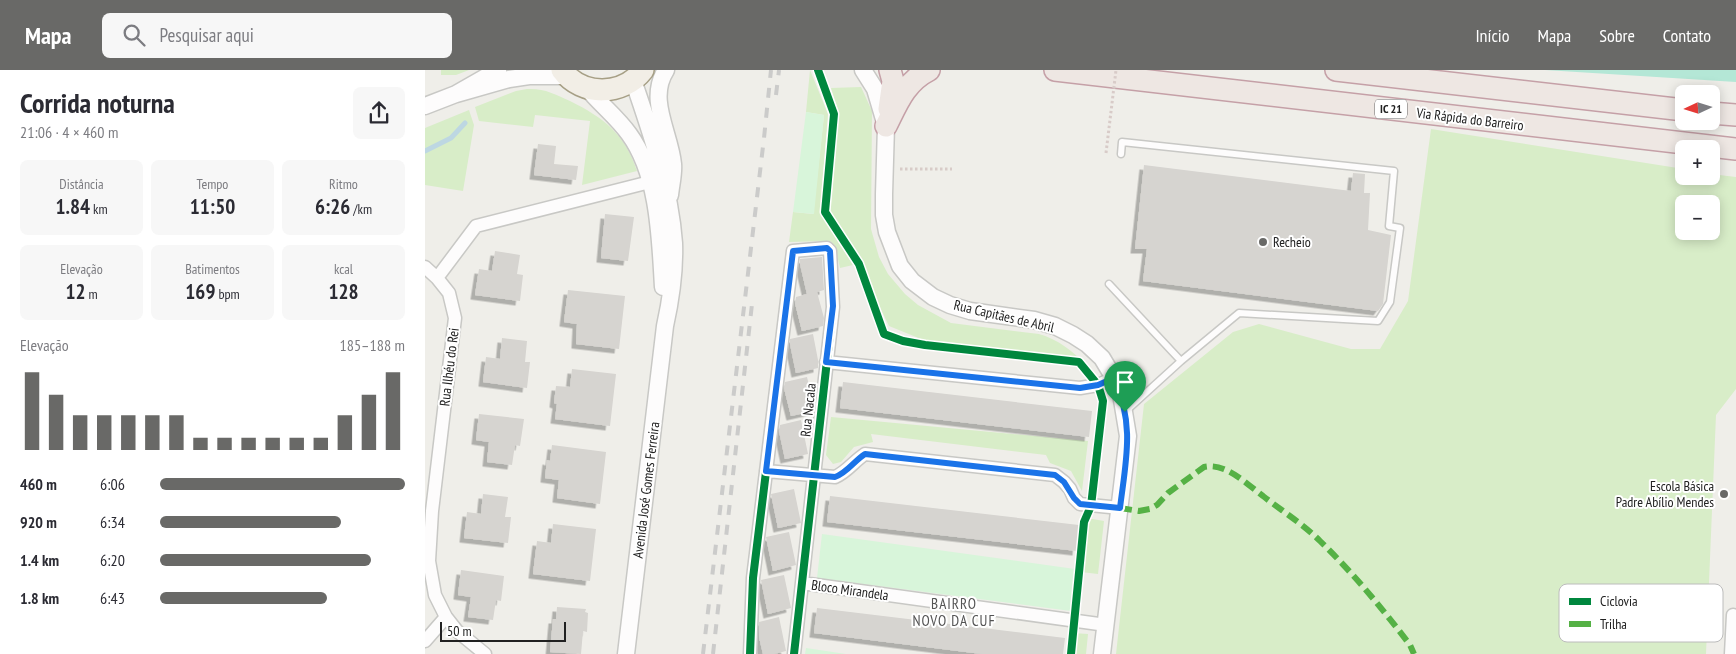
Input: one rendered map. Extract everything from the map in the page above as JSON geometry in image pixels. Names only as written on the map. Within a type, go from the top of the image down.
[{"type":"highway","points":[[886,126],[893,81],[890,70]]},
{"type":"highway","points":[[886,126],[905,89],[913,79],[929,70]]},
{"type":"highway","name":"Via Rápida do Barreiro","points":[[1055,70],[1736,149]]},
{"type":"highway","points":[[1337,70],[1675,109]]},
{"type":"highway","points":[[1720,114],[1736,115]]},
{"type":"main road","points":[[564,73],[587,88],[601,90],[615,89],[638,75]]},
{"type":"street","points":[[456,94],[498,70]]},
{"type":"street","points":[[666,70],[658,92],[661,114],[674,165],[669,207]]},
{"type":"street","name":"Rua Capitães de Abril","points":[[863,70],[875,89],[886,126],[884,215],[892,248],[900,266],[912,281],[933,297],[950,305],[970,311],[1035,320],[1073,334],[1102,358],[1121,394],[1128,436],[1103,654]]},
{"type":"street","points":[[425,106],[456,94],[509,80],[564,73]]},
{"type":"street","name":"Avenida José Gomes Ferreira","points":[[626,654],[665,326],[672,294],[674,243],[669,207],[638,75]]},
{"type":"street","name":"Avenida José Gomes Ferreira","points":[[587,88],[629,134],[641,154],[657,210],[665,326]]},
{"type":"street","points":[[437,278],[476,226],[650,182]]},
{"type":"street","name":"Rua Nacala","points":[[750,654],[753,578],[793,251],[827,248],[830,251],[833,306],[794,654]]},
{"type":"street","name":"Rua Ilhéu do Rei","points":[[425,267],[449,293],[455,318],[430,487],[432,511],[429,561],[435,595],[446,617],[457,631],[485,654]]},
{"type":"street","points":[[826,362],[1080,388],[1098,385],[1114,378]]},
{"type":"street","points":[[766,471],[835,477],[843,474],[855,460],[865,454],[1055,475],[1064,482],[1080,504],[1120,508]]},
{"type":"street","name":"Bloco Mirandela","points":[[802,583],[1106,624]]},
{"type":"street","points":[[1731,654],[1733,615]]},
{"type":"street","points":[[425,641],[446,617]]},
{"type":"lane","points":[[1121,154],[1122,142],[1394,171],[1389,226],[1400,228],[1390,302],[1378,321],[1239,313],[1181,361],[1125,412]]},
{"type":"lane","points":[[1109,284],[1181,361]]},
{"type":"path","points":[[1106,153],[1116,70]]},
{"type":"path","points":[[899,169],[952,169]]},
{"type":"green space","points":[[441,70],[469,70],[456,75],[441,75]]},
{"type":"green space","points":[[810,70],[828,114],[820,213],[853,265],[840,268],[835,246],[830,241],[789,242],[793,212],[813,214],[824,115],[806,112]]},
{"type":"green space","points":[[1545,70],[1736,70],[1736,82]]},
{"type":"green space","points":[[861,87],[872,111],[871,229],[879,257],[888,274],[905,294],[918,305],[951,323],[1046,336],[1071,351],[1087,365],[1074,359],[926,341],[889,326],[871,289],[862,263],[830,213],[839,114],[831,88]]},
{"type":"green space","points":[[539,89],[554,94],[582,107],[603,121],[626,147],[637,171],[582,185],[590,121],[535,115],[533,127],[479,121],[475,107],[516,91]]},
{"type":"green space","points":[[469,110],[474,125],[463,191],[425,185],[425,128]]},
{"type":"green space","points":[[806,112],[824,115],[814,214],[793,212]]},
{"type":"green space","points":[[1431,129],[1675,168],[1675,185],[1720,185],[1720,175],[1736,177],[1736,389],[1716,415],[1709,584],[1559,584],[1559,642],[1707,642],[1706,654],[1116,654],[1144,404],[1233,332],[1259,324],[1351,349],[1380,349],[1408,301]]},
{"type":"green space","points":[[831,417],[1088,441],[1082,491],[1071,471],[1050,463],[1046,455],[871,434],[873,442],[854,447],[841,462],[833,464],[826,455]]},
{"type":"green space","points":[[1087,518],[1104,521],[1098,574],[1081,572]]},
{"type":"green space","points":[[822,534],[1075,569],[1071,611],[817,578]]},
{"type":"green space","points":[[1073,633],[1088,634],[1086,654],[1070,654]]},
{"type":"green space","points":[[806,648],[846,654],[805,654]]},
{"type":"building","points":[[538,144],[556,146],[554,164],[578,166],[576,180],[534,175]]},
{"type":"building","name":"Recheio","points":[[1144,165],[1351,191],[1353,173],[1365,174],[1364,193],[1370,193],[1368,230],[1391,235],[1383,304],[1378,311],[1143,281],[1147,249],[1135,249]]},
{"type":"building","points":[[605,214],[634,217],[628,261],[601,258]]},
{"type":"building","points":[[495,251],[520,255],[517,274],[523,275],[520,301],[475,295],[479,269],[492,271]]},
{"type":"building","points":[[822,257],[824,290],[817,292],[824,318],[823,326],[802,331],[795,303],[796,297],[807,294],[800,259]]},
{"type":"building","points":[[568,290],[625,296],[619,349],[576,344],[577,324],[564,322]]},
{"type":"building","points":[[813,334],[818,368],[796,373],[790,339]]},
{"type":"building","points":[[502,338],[527,341],[525,362],[530,362],[527,388],[483,382],[486,357],[500,359]]},
{"type":"building","points":[[572,369],[616,374],[610,426],[555,419],[557,404],[554,403],[556,386],[570,387]]},
{"type":"building","points":[[807,377],[814,407],[813,411],[791,416],[784,388],[785,382]]},
{"type":"building","points":[[843,382],[1092,411],[1089,437],[840,408]]},
{"type":"building","points":[[479,414],[524,419],[520,446],[515,445],[512,465],[487,462],[489,442],[476,440]]},
{"type":"building","points":[[801,420],[808,454],[785,459],[779,431],[780,425]]},
{"type":"building","points":[[552,445],[606,452],[600,504],[557,498],[559,480],[545,478],[547,460],[550,461]]},
{"type":"building","points":[[794,489],[801,523],[778,528],[771,494]]},
{"type":"building","points":[[483,494],[508,497],[505,517],[511,517],[508,543],[464,538],[467,512],[481,514]]},
{"type":"building","points":[[830,496],[1079,525],[1077,551],[827,522]]},
{"type":"building","points":[[553,524],[596,529],[590,581],[533,574],[537,541],[551,543]]},
{"type":"building","points":[[789,532],[796,565],[773,571],[766,537]]},
{"type":"building","points":[[461,570],[504,576],[501,601],[496,600],[493,620],[468,617],[471,597],[458,595]]},
{"type":"building","points":[[784,575],[791,608],[768,614],[761,580]]},
{"type":"building","points":[[557,607],[586,609],[585,612],[588,613],[587,632],[583,631],[581,654],[550,652],[553,619],[556,619]]},
{"type":"building","points":[[817,608],[1065,638],[1063,654],[982,654],[814,633]]},
{"type":"building","points":[[779,617],[786,651],[763,654],[759,637],[759,622]]},
{"type":"waterway","points":[[425,151],[451,138],[465,123]]},
{"type":"railway","points":[[703,654],[771,70]]},
{"type":"railway","points":[[776,95],[779,70]]},
{"type":"railway","points":[[713,654],[752,304]]},
{"type":"marked path","points":[[1120,508],[1139,511],[1150,509],[1157,505],[1168,493],[1204,467],[1212,466],[1228,471],[1300,523],[1320,541],[1378,604],[1410,645],[1414,654]]},
{"type":"cycle path","points":[[818,70],[834,114],[825,212],[859,264],[884,334],[903,341],[925,345],[1079,362],[1098,385],[1103,401],[1091,506],[1084,522],[1071,654]]},
{"type":"cycle path","points":[[750,654],[753,578],[793,251],[827,248],[830,251],[833,307],[794,654]]},
{"type":"place","name":"Recheio","points":[[1263,242]]},
{"type":"place","name":"Escola Básica Padre Abílio Mendes","points":[[1724,494]]},
{"type":"district","name":"BAIRRO NOVO DA CUF","points":[[954,612]]},
{"type":"route","points":[[827,248],[830,251],[833,306],[826,362],[1080,388],[1098,385],[1114,378],[1121,394],[1125,412],[1128,436],[1120,508],[1080,504],[1064,482],[1055,475],[865,454],[855,460],[843,474],[835,477],[766,471],[793,251],[827,248]]}]
